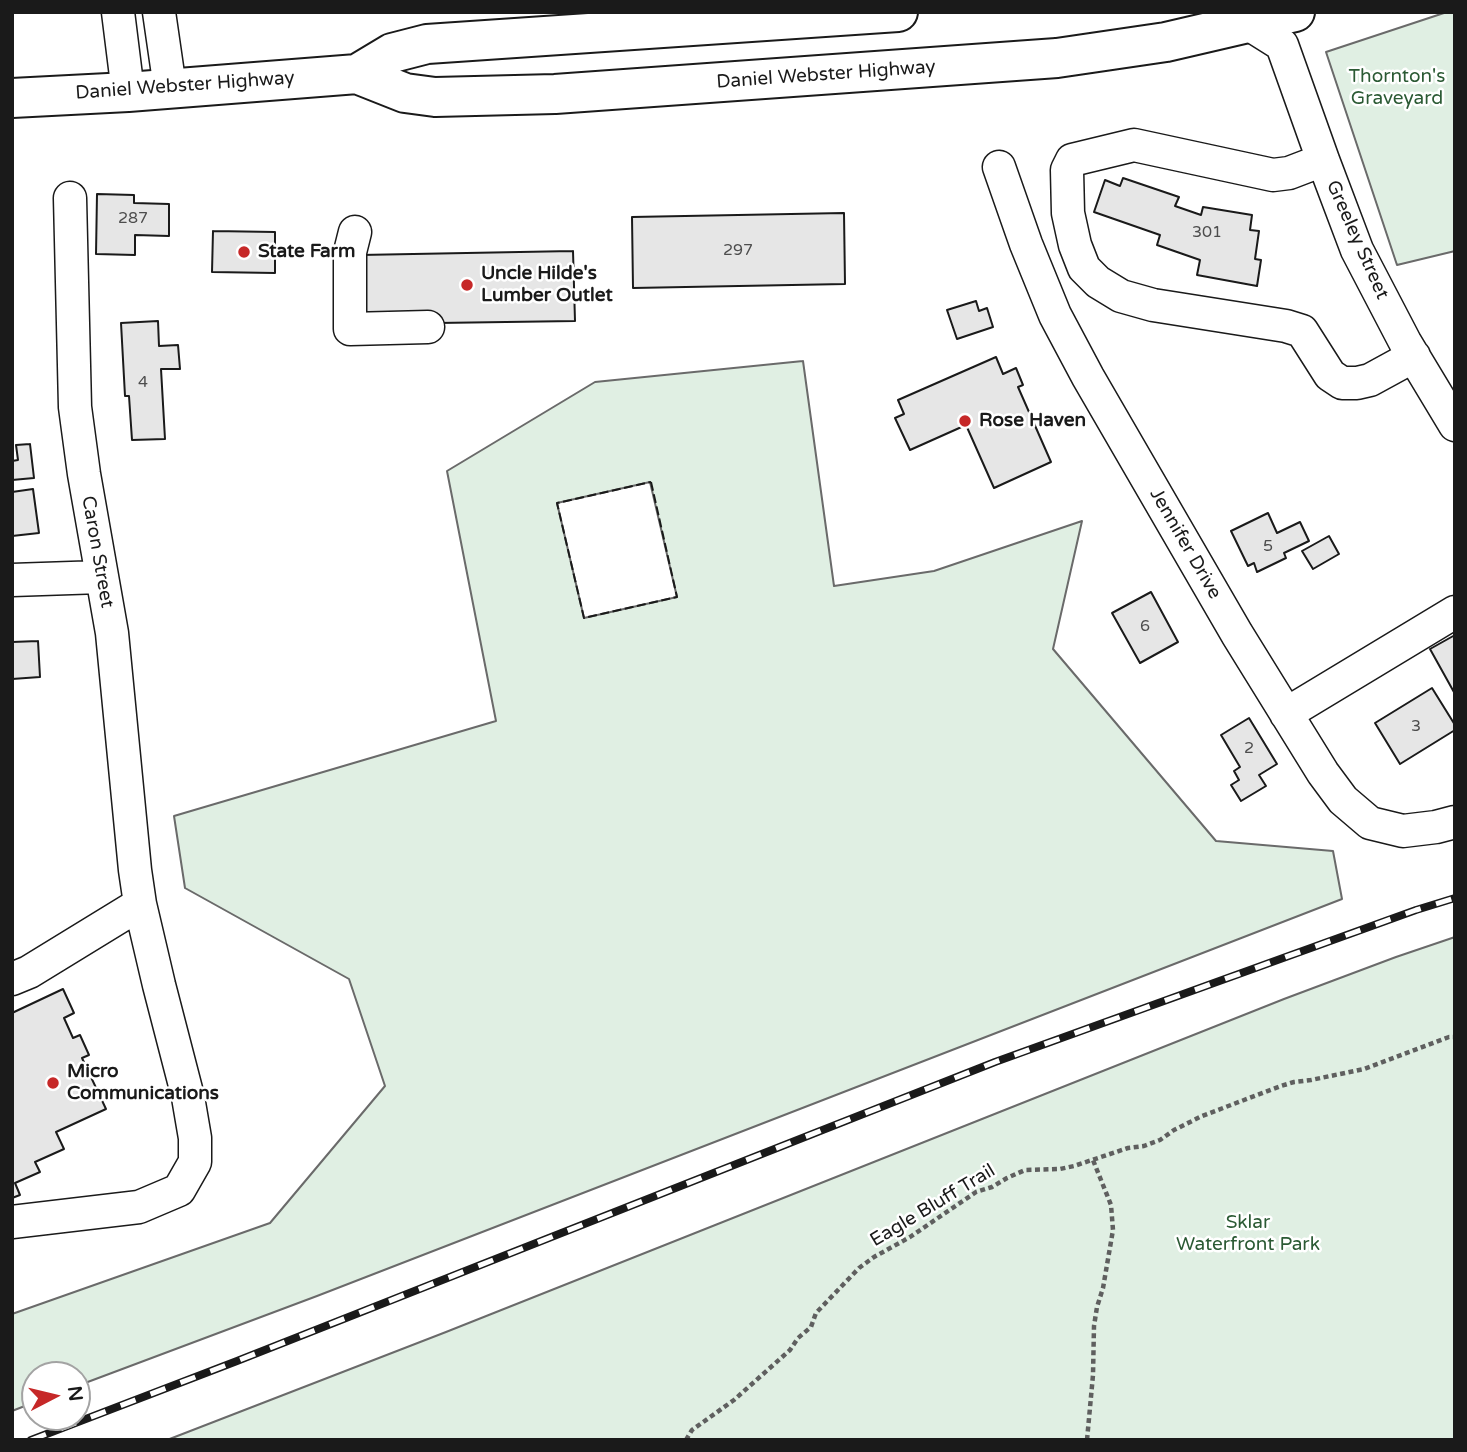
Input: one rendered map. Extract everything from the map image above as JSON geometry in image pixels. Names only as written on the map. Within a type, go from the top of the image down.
[{"type":"main road","name":"Daniel Webster Highway","points":[[357,74],[392,53],[427,44],[898,12]]},
{"type":"main road","name":"Daniel Webster Highway","points":[[12,98],[357,74],[405,93],[435,97],[555,94],[1057,58],[1166,42],[1245,18],[1291,23]]},
{"type":"street","points":[[118,12],[128,92]]},
{"type":"street","points":[[159,12],[170,88]]},
{"type":"street","name":"Greeley Street","points":[[1291,23],[1323,160],[1357,250],[1455,425]]},
{"type":"street","points":[[1323,160],[1273,176],[1134,145],[1072,160],[1066,170],[1068,214],[1084,268],[1098,282],[1121,296],[1153,305],[1286,326],[1302,331],[1330,375],[1342,383],[1370,380],[1414,356]]},
{"type":"street","name":"Jennifer Drive","points":[[999,167],[1055,315],[1088,377],[1237,634],[1323,773],[1343,800],[1370,822],[1403,831],[1455,822]]},
{"type":"street","name":"Caron Street","points":[[12,1222],[139,1207],[179,1190],[195,1163],[195,1138],[188,1097],[140,904],[112,633],[75,407],[70,198]]},
{"type":"street","points":[[355,232],[350,252],[350,329],[428,327]]},
{"type":"street","points":[[12,580],[101,577]]},
{"type":"street","points":[[1286,714],[1455,612]]},
{"type":"street","points":[[12,979],[29,972],[140,904]]},
{"type":"path","name":"Eagle Bluff Trail","points":[[686,1440],[692,1430],[734,1401],[790,1350],[811,1326],[816,1313],[859,1268],[976,1192],[1025,1171],[1060,1169],[1128,1148],[1144,1146],[1202,1116],[1281,1086],[1364,1069],[1455,1037]]},
{"type":"path","points":[[1087,1440],[1094,1326],[1113,1230],[1111,1205],[1093,1160]]},
{"type":"green space","name":"Thornton's Graveyard","points":[[1447,12],[1455,12],[1455,251],[1397,265],[1326,52]]},
{"type":"green space","points":[[803,361],[834,586],[934,571],[1082,521],[1053,649],[1216,841],[1333,851],[1342,899],[317,1296],[91,1381],[91,1361],[21,1361],[21,1407],[12,1411],[12,1314],[270,1223],[385,1086],[349,979],[185,888],[174,816],[496,721],[447,471],[595,382]],"holes":[[[650,482],[677,597],[584,618],[557,503]]]},
{"type":"green space","name":"Sklar Waterfront Park","points":[[1455,937],[1455,1440],[167,1440],[1284,999]]},
{"type":"building","points":[[1123,178],[1179,197],[1175,206],[1201,215],[1203,207],[1252,215],[1250,230],[1259,231],[1255,259],[1261,260],[1257,286],[1197,275],[1200,260],[1157,245],[1160,235],[1094,212],[1105,180],[1120,186]]},
{"type":"building","points":[[97,194],[134,195],[134,203],[169,204],[169,236],[135,235],[135,255],[96,254]]},
{"type":"building","points":[[844,213],[845,284],[633,288],[632,217]]},
{"type":"building","name":"State Farm","points":[[213,231],[275,232],[275,273],[212,272]]},
{"type":"building","name":"Uncle Hilde's Lumber Outlet","points":[[573,251],[575,321],[437,323],[361,317],[360,255]]},
{"type":"building","points":[[976,301],[979,311],[987,308],[993,327],[957,339],[947,310]]},
{"type":"building","points":[[158,321],[159,346],[178,345],[180,369],[161,369],[165,439],[132,440],[129,396],[125,396],[121,323]]},
{"type":"building","name":"Rose Haven","points":[[996,357],[1003,374],[1016,368],[1023,385],[1018,387],[1051,462],[994,488],[966,425],[910,450],[895,418],[904,414],[898,400]]},
{"type":"building","points":[[30,444],[34,478],[12,480],[12,461],[18,460],[16,445]]},
{"type":"building","points":[[33,489],[39,533],[12,536],[12,492]]},
{"type":"building","points":[[1268,513],[1277,533],[1300,522],[1309,541],[1284,553],[1286,558],[1257,572],[1254,563],[1248,566],[1231,531]]},
{"type":"building","points":[[1329,536],[1339,554],[1313,569],[1302,551]]},
{"type":"building","points":[[1151,592],[1178,642],[1140,663],[1112,613]]},
{"type":"building","points":[[1455,635],[1455,694],[1430,649]]},
{"type":"building","points":[[38,641],[40,677],[12,679],[12,642]]},
{"type":"building","points":[[1432,688],[1455,725],[1455,730],[1400,764],[1375,723]]},
{"type":"building","points":[[1249,718],[1277,764],[1259,775],[1266,786],[1241,801],[1231,785],[1239,780],[1234,771],[1240,767],[1221,735]]},
{"type":"building","name":"Micro Communications","points":[[63,989],[74,1013],[64,1018],[73,1038],[80,1035],[89,1055],[82,1058],[106,1109],[56,1132],[64,1149],[35,1162],[40,1172],[15,1183],[20,1195],[12,1198],[12,1013]]},
{"type":"railway","points":[[31,1440],[995,1062],[1455,898]]},
{"type":"fence","points":[[651,482],[677,597],[584,618],[557,503],[651,482]]},
{"type":"place","name":"State Farm","points":[[244,252]]},
{"type":"place","name":"Uncle Hilde's Lumber Outlet","points":[[467,285]]},
{"type":"place","name":"Rose Haven","points":[[965,421]]},
{"type":"place","name":"Micro Communications","points":[[53,1083]]}]
